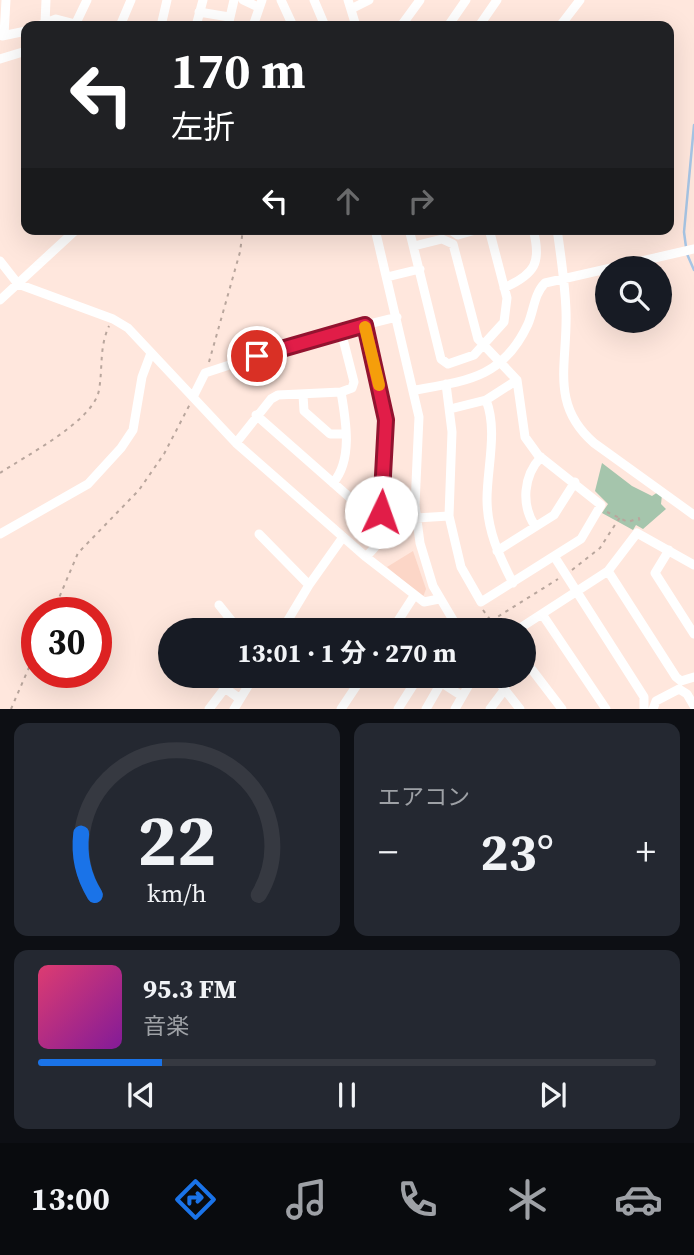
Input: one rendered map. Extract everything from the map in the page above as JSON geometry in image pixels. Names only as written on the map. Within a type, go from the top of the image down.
[{"type":"street","points":[[6,0],[2,35],[21,32]]},
{"type":"street","points":[[43,21],[46,0]]},
{"type":"street","points":[[80,21],[87,0]]},
{"type":"street","points":[[122,21],[131,0]]},
{"type":"street","points":[[162,21],[167,0]]},
{"type":"street","points":[[198,21],[203,0]]},
{"type":"street","points":[[228,21],[234,0]]},
{"type":"street","points":[[243,0],[260,3],[255,21]]},
{"type":"street","points":[[281,0],[291,21]]},
{"type":"street","points":[[314,0],[323,21]]},
{"type":"street","points":[[349,5],[369,0]]},
{"type":"street","points":[[404,21],[419,0]]},
{"type":"street","points":[[451,21],[466,0]]},
{"type":"street","points":[[483,21],[498,0]]},
{"type":"street","points":[[564,21],[580,0]]},
{"type":"street","points":[[199,12],[225,21]]},
{"type":"street","points":[[0,59],[21,53]]},
{"type":"street","points":[[0,300],[71,235]]},
{"type":"street","points":[[376,235],[415,390],[419,436],[416,518],[424,560],[448,618]]},
{"type":"street","points":[[411,235],[441,359],[448,363],[464,359],[483,346],[503,322],[507,310],[491,235]]},
{"type":"street","points":[[504,288],[526,278],[532,271],[536,262],[534,235]]},
{"type":"street","points":[[559,235],[566,313],[563,386],[568,411],[575,424],[603,450],[694,515]]},
{"type":"street","points":[[414,246],[442,239],[453,244],[474,331],[483,346],[517,380],[524,438],[541,457],[597,499],[600,510],[581,539],[481,603],[461,567],[449,516],[450,409],[446,384]]},
{"type":"street","points":[[415,390],[481,377],[500,361],[527,325],[540,288],[563,278],[693,249]]},
{"type":"street","points":[[0,261],[18,284],[113,319],[128,328],[236,443],[343,537],[414,596],[428,603],[439,599]]},
{"type":"street","points":[[387,277],[420,269]]},
{"type":"street","points":[[193,397],[205,373],[341,331],[397,317]]},
{"type":"street","points":[[365,325],[386,420],[379,538],[366,557]]},
{"type":"street","points":[[236,443],[264,403],[278,395],[349,391],[354,382],[341,331]]},
{"type":"street","points":[[0,534],[88,484],[121,448],[133,430],[142,377],[151,353]]},
{"type":"street","points":[[450,409],[486,400],[517,380]]},
{"type":"street","points":[[333,483],[343,471],[346,434],[341,392]]},
{"type":"street","points":[[303,395],[304,411],[330,434],[346,434]]},
{"type":"street","points":[[486,400],[490,448],[487,499],[496,551],[513,583]]},
{"type":"street","points":[[256,415],[365,511],[381,512]]},
{"type":"street","points":[[536,526],[527,513],[527,480],[533,466],[541,457]]},
{"type":"street","points":[[496,551],[559,509],[575,482]]},
{"type":"street","points":[[416,518],[449,516]]},
{"type":"street","points":[[536,618],[608,571],[637,533],[694,565]]},
{"type":"street","points":[[259,534],[309,584]]},
{"type":"street","points":[[289,618],[309,584],[343,537]]},
{"type":"street","points":[[668,550],[655,573],[694,634]]},
{"type":"street","points":[[554,556],[644,697],[644,709]]},
{"type":"street","points":[[608,571],[676,677],[687,681],[694,677]]},
{"type":"street","points":[[400,618],[414,596]]},
{"type":"street","points":[[219,605],[229,618]]},
{"type":"street","points":[[542,614],[606,709]]},
{"type":"street","points":[[536,676],[562,709]]},
{"type":"street","points":[[209,709],[225,688],[240,699]]},
{"type":"street","points":[[234,709],[247,688]]},
{"type":"street","points":[[341,709],[355,688]]},
{"type":"street","points":[[398,709],[411,688]]},
{"type":"street","points":[[426,709],[438,688]]},
{"type":"street","points":[[449,688],[462,696]]},
{"type":"street","points":[[455,709],[467,688]]},
{"type":"street","points":[[491,709],[505,689],[520,709]]},
{"type":"street","points":[[653,709],[656,701],[679,689],[687,694],[694,706]]},
{"type":"path","points":[[205,373],[240,252],[242,235]]},
{"type":"path","points":[[0,473],[78,421],[99,393],[101,344],[113,319]]},
{"type":"path","points":[[59,597],[78,553],[139,489],[164,454],[193,397]]},
{"type":"path","points":[[600,510],[628,522],[641,519],[637,533]]},
{"type":"path","points":[[481,603],[490,618]]},
{"type":"path","points":[[11,709],[21,686]]},
{"type":"shaded area","points":[[413,551],[426,589],[423,597],[387,567]]},
{"type":"green space","points":[[602,463],[632,486],[652,496],[658,492],[662,495],[661,504],[666,509],[643,529],[636,525],[633,530],[602,513],[608,504],[595,491]]},
{"type":"waterway","points":[[686,247],[684,232],[694,125]]},
{"type":"waterway","points":[[687,254],[694,270]]},
{"type":"slow traffic","points":[[365,327],[379,385]]},
{"type":"route","points":[[257,356],[365,325],[386,420],[381,512]]}]
